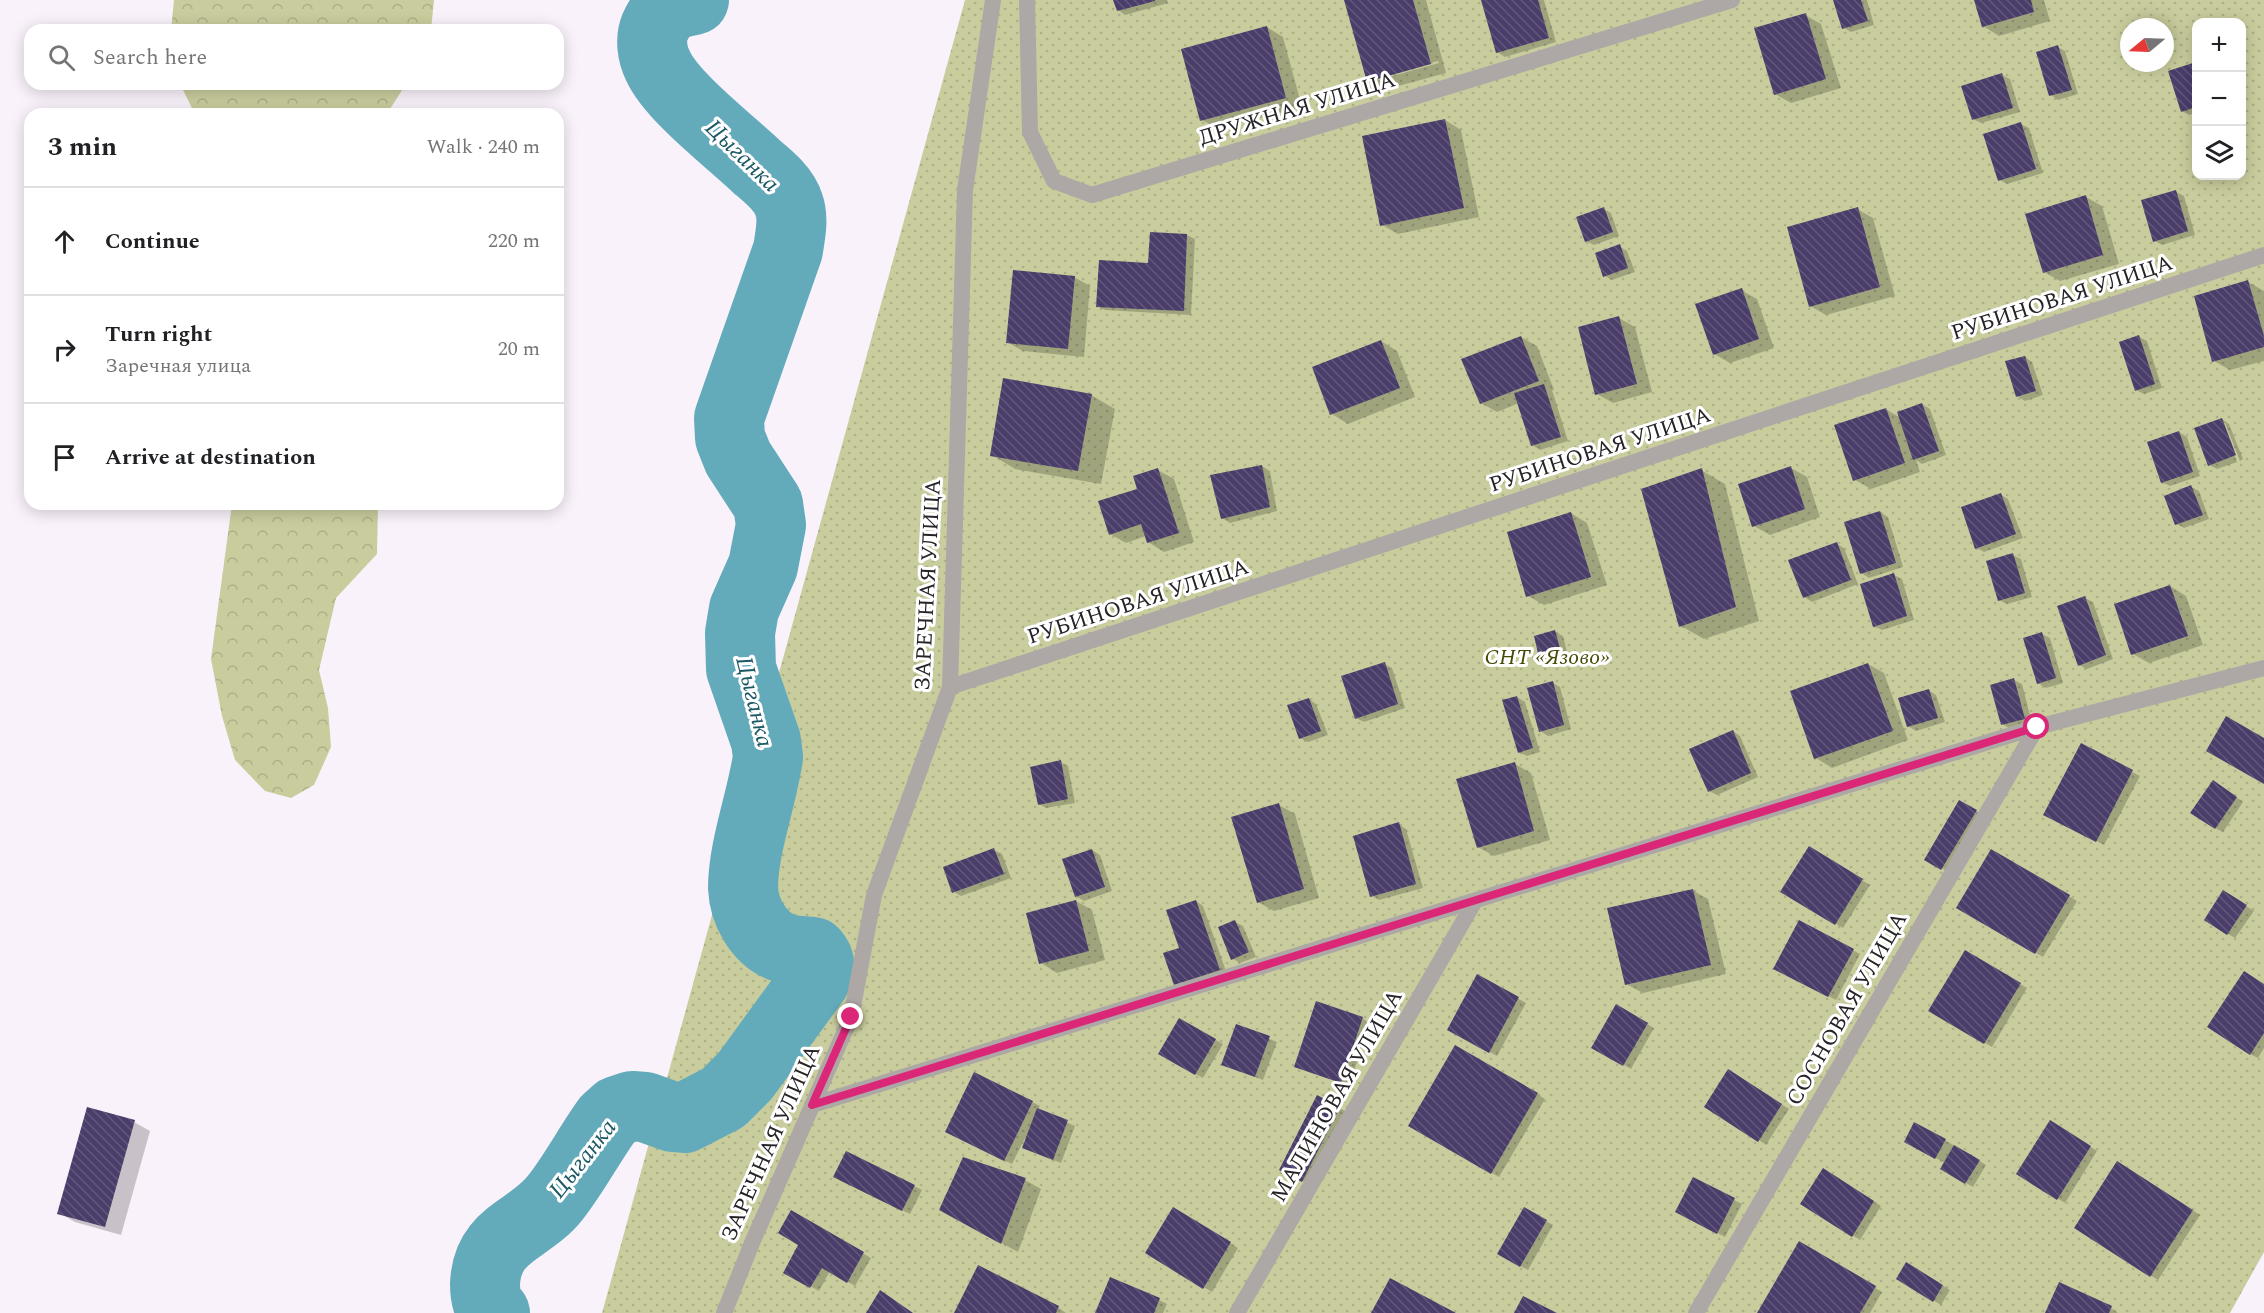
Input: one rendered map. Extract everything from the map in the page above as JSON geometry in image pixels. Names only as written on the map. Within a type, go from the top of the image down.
[{"type":"street","name":"ЗАРЕЧНАЯ УЛИЦА","points":[[724,1313],[752,1243],[851,1017],[874,895],[950,687],[965,190],[993,0]]},
{"type":"street","name":"ДРУЖНАЯ УЛИЦА","points":[[1027,0],[1030,132],[1054,181],[1092,195],[1732,0]]},
{"type":"street","name":"РУБИНОВАЯ УЛИЦА","points":[[950,687],[2264,255]]},
{"type":"street","points":[[812,1105],[2037,727],[2264,668]]},
{"type":"street","name":"СОСНОВАЯ УЛИЦА","points":[[1696,1313],[2037,727]]},
{"type":"street","name":"МАЛИНОВАЯ УЛИЦА","points":[[1236,1313],[1475,902]]},
{"type":"green space","points":[[174,0],[434,0],[432,24],[172,24]]},
{"type":"green space","name":"СНТ «Язово»","points":[[965,0],[2264,0],[2264,1252],[2230,1313],[602,1313]]},
{"type":"green space","points":[[183,90],[402,90],[391,108],[192,108]]},
{"type":"green space","points":[[231,510],[378,510],[377,554],[336,598],[319,670],[328,708],[331,747],[314,785],[291,798],[265,791],[235,760],[222,716],[211,659]]},
{"type":"building","points":[[1113,0],[1155,0],[1155,1],[1117,11]]},
{"type":"building","points":[[1344,0],[1413,0],[1431,64],[1367,82]]},
{"type":"building","points":[[1481,0],[1538,0],[1549,38],[1496,53]]},
{"type":"building","points":[[1833,0],[1861,0],[1868,21],[1842,29]]},
{"type":"building","points":[[1974,0],[2031,0],[2034,12],[1982,27]]},
{"type":"building","points":[[1806,13],[1826,79],[1774,95],[1754,28]]},
{"type":"building","points":[[1267,26],[1286,98],[1200,121],[1181,49]]},
{"type":"building","points":[[2058,45],[2072,90],[2049,96],[2036,52]]},
{"type":"building","points":[[2192,63],[2192,108],[2181,112],[2168,72],[2174,72],[2174,69]]},
{"type":"building","points":[[2002,73],[2013,108],[1972,120],[1961,86]]},
{"type":"building","points":[[1445,119],[1464,208],[1380,226],[1362,136]]},
{"type":"building","points":[[2021,122],[2036,169],[1998,181],[1983,134]]},
{"type":"building","points":[[2176,190],[2188,231],[2153,242],[2141,200]]},
{"type":"building","points":[[2086,195],[2103,255],[2043,273],[2025,214]]},
{"type":"building","points":[[1604,207],[1613,232],[1585,242],[1576,217]]},
{"type":"building","points":[[1858,207],[1880,287],[1809,307],[1787,227]]},
{"type":"building","points":[[1150,232],[1187,234],[1184,311],[1096,307],[1099,260],[1148,263]]},
{"type":"building","points":[[1620,244],[1628,268],[1603,277],[1595,253]]},
{"type":"building","points":[[1013,270],[1075,276],[1068,349],[1006,343]]},
{"type":"building","points":[[2248,280],[2264,336],[2264,347],[2212,362],[2194,296]]},
{"type":"building","points":[[1742,288],[1759,339],[1713,355],[1695,304]]},
{"type":"building","points":[[1619,316],[1637,384],[1595,395],[1578,327]]},
{"type":"building","points":[[2139,335],[2155,384],[2135,391],[2119,342]]},
{"type":"building","points":[[1521,336],[1539,381],[1480,404],[1461,359]]},
{"type":"building","points":[[1381,340],[1400,388],[1330,415],[1312,367]]},
{"type":"building","points":[[2025,356],[2036,391],[2016,397],[2005,361]]},
{"type":"building","points":[[1003,378],[1092,394],[1078,471],[990,456]]},
{"type":"building","points":[[1544,384],[1561,437],[1531,446],[1514,393]]},
{"type":"building","points":[[1922,403],[1939,451],[1913,460],[1897,412]]},
{"type":"building","points":[[1886,408],[1905,463],[1853,481],[1834,425]]},
{"type":"building","points":[[2222,418],[2236,455],[2208,466],[2194,428]]},
{"type":"building","points":[[2179,431],[2193,472],[2161,483],[2147,442]]},
{"type":"building","points":[[1262,465],[1270,507],[1221,519],[1210,475]]},
{"type":"building","points":[[1791,466],[1805,509],[1752,527],[1738,484]]},
{"type":"building","points":[[1158,468],[1179,533],[1147,543],[1141,524],[1109,535],[1098,501],[1137,489],[1133,476]]},
{"type":"building","points":[[1702,468],[1736,607],[1679,627],[1641,489]]},
{"type":"building","points":[[2191,485],[2203,515],[2175,525],[2164,496]]},
{"type":"building","points":[[2001,493],[2016,534],[1975,549],[1961,507]]},
{"type":"building","points":[[1880,511],[1896,563],[1860,574],[1844,522]]},
{"type":"building","points":[[1571,512],[1591,577],[1526,597],[1507,532]]},
{"type":"building","points":[[1837,542],[1851,580],[1803,598],[1788,560]]},
{"type":"building","points":[[2013,553],[2025,593],[1998,601],[1986,561]]},
{"type":"building","points":[[1894,573],[1907,616],[1873,627],[1860,584]]},
{"type":"building","points":[[2170,585],[2188,636],[2131,655],[2114,604]]},
{"type":"building","points":[[2085,596],[2106,655],[2078,666],[2057,606]]},
{"type":"building","points":[[1555,630],[1562,656],[1540,662],[1534,636]]},
{"type":"building","points":[[2042,632],[2056,678],[2037,684],[2023,638]]},
{"type":"building","points":[[1385,662],[1398,704],[1355,719],[1341,676]]},
{"type":"building","points":[[1868,663],[1893,731],[1814,759],[1790,691]]},
{"type":"building","points":[[2014,678],[2025,719],[2001,725],[1990,685]]},
{"type":"building","points":[[1553,681],[1564,725],[1539,732],[1527,688]]},
{"type":"building","points":[[1929,689],[1938,718],[1907,727],[1898,698]]},
{"type":"building","points":[[1517,696],[1533,748],[1518,753],[1502,700]]},
{"type":"building","points":[[1309,698],[1321,731],[1299,739],[1287,705]]},
{"type":"building","points":[[2226,716],[2264,738],[2264,784],[2206,751]]},
{"type":"building","points":[[1733,730],[1751,773],[1708,792],[1689,749]]},
{"type":"building","points":[[2081,743],[2133,770],[2096,842],[2043,815]]},
{"type":"building","points":[[1061,760],[1068,799],[1038,805],[1030,767]]},
{"type":"building","points":[[1515,762],[1534,831],[1477,848],[1456,779]]},
{"type":"building","points":[[2213,780],[2237,797],[2215,829],[2190,813]]},
{"type":"building","points":[[1959,800],[1977,810],[1941,870],[1924,860]]},
{"type":"building","points":[[1279,803],[1304,889],[1257,903],[1231,817]]},
{"type":"building","points":[[1399,822],[1416,884],[1370,897],[1353,836]]},
{"type":"building","points":[[1809,846],[1863,879],[1835,925],[1780,892]]},
{"type":"building","points":[[994,848],[1004,874],[952,893],[943,867]]},
{"type":"building","points":[[1092,849],[1105,887],[1075,897],[1062,859]]},
{"type":"building","points":[[1991,849],[2070,895],[2035,954],[1956,908]]},
{"type":"building","points":[[1693,889],[1711,965],[1625,985],[1607,908]]},
{"type":"building","points":[[2223,890],[2247,905],[2227,935],[2204,920]]},
{"type":"building","points":[[1076,900],[1089,951],[1039,964],[1026,913]]},
{"type":"building","points":[[1196,900],[1220,970],[1174,985],[1163,953],[1179,948],[1166,910]]},
{"type":"building","points":[[1235,920],[1249,952],[1231,960],[1218,927]]},
{"type":"building","points":[[1799,920],[1854,949],[1828,997],[1773,969]]},
{"type":"building","points":[[1965,950],[2021,983],[1984,1044],[1928,1011]]},
{"type":"building","points":[[2244,971],[2264,984],[2264,1033],[2250,1055],[2207,1027]]},
{"type":"building","points":[[1477,974],[1519,997],[1489,1053],[1447,1030]]},
{"type":"building","points":[[1316,1001],[1363,1017],[1341,1083],[1294,1067]]},
{"type":"building","points":[[1616,1004],[1648,1023],[1623,1066],[1591,1048]]},
{"type":"building","points":[[1179,1018],[1216,1039],[1195,1075],[1158,1054]]},
{"type":"building","points":[[1236,1024],[1270,1036],[1255,1077],[1221,1065]]},
{"type":"building","points":[[1455,1045],[1538,1093],[1491,1174],[1408,1126]]},
{"type":"building","points":[[1728,1069],[1782,1104],[1758,1142],[1704,1107]]},
{"type":"building","points":[[974,1072],[1033,1101],[1004,1161],[945,1132]]},
{"type":"building","points":[[1317,1095],[1340,1107],[1302,1182],[1279,1170]]},
{"type":"building","points":[[87,1107],[135,1120],[105,1227],[57,1214]]},
{"type":"building","points":[[1037,1108],[1068,1120],[1053,1160],[1022,1148]]},
{"type":"building","points":[[2050,1120],[2091,1146],[2057,1200],[2016,1174]]},
{"type":"building","points":[[1914,1122],[1946,1139],[1935,1159],[1904,1142]]},
{"type":"building","points":[[1954,1145],[1980,1160],[1965,1184],[1940,1169]]},
{"type":"building","points":[[846,1151],[915,1185],[902,1211],[833,1177]]},
{"type":"building","points":[[963,1157],[1026,1178],[1001,1244],[939,1210]]},
{"type":"building","points":[[2117,1161],[2193,1210],[2150,1277],[2074,1228]]},
{"type":"building","points":[[1823,1168],[1874,1201],[1852,1237],[1800,1204]]},
{"type":"building","points":[[1693,1177],[1735,1198],[1717,1234],[1675,1212]]},
{"type":"building","points":[[1173,1207],[1231,1242],[1203,1289],[1145,1253]]},
{"type":"building","points":[[1524,1207],[1547,1220],[1520,1267],[1497,1254]]},
{"type":"building","points":[[791,1210],[864,1252],[847,1283],[822,1268],[810,1288],[783,1273],[798,1245],[778,1233]]},
{"type":"building","points":[[1799,1241],[1876,1286],[1860,1313],[1757,1313]]},
{"type":"building","points":[[1906,1262],[1943,1285],[1933,1302],[1896,1279]]},
{"type":"building","points":[[978,1265],[1059,1306],[1056,1313],[954,1313]]},
{"type":"building","points":[[1110,1277],[1160,1298],[1154,1313],[1095,1313]]},
{"type":"building","points":[[1390,1278],[1456,1313],[1371,1313]]},
{"type":"building","points":[[2059,1282],[2112,1306],[2109,1313],[2045,1313]]},
{"type":"building","points":[[880,1290],[913,1313],[866,1313]]},
{"type":"building","points":[[1523,1296],[1557,1313],[1514,1313]]},
{"type":"waterway","name":"Цыганка","points":[[495,1313],[488,1304],[485,1288],[488,1267],[493,1254],[501,1243],[545,1209],[555,1198],[607,1120],[617,1111],[632,1106],[645,1107],[673,1117],[684,1118],[723,1098],[745,1076],[815,980],[819,969],[818,959],[813,952],[781,947],[760,931],[746,906],[743,888],[749,840],[768,757],[766,741],[741,669],[740,633],[744,609],[763,566],[771,525],[768,504],[738,458],[730,438],[729,418],[788,250],[791,216],[787,199],[776,184],[703,119],[676,91],[658,66],[652,41],[658,20],[670,8],[694,0]]},
{"type":"route","points":[[851,1017],[812,1105],[2037,727]]}]
